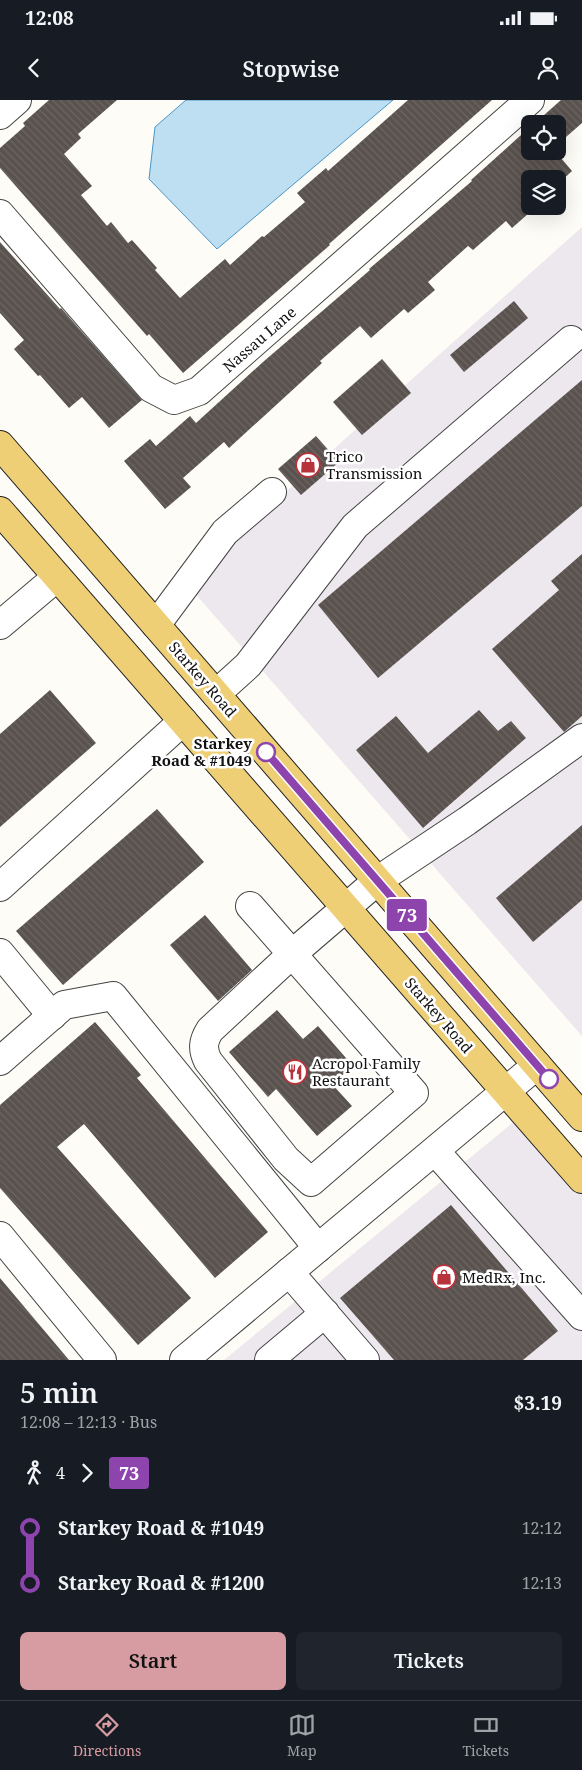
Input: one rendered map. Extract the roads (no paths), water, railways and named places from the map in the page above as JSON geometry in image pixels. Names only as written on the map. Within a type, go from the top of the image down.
[{"type":"main road","name":"Starkey Road","points":[[0,446],[582,1117]]},
{"type":"main road","name":"Starkey Road","points":[[0,511],[582,1179]]},
{"type":"street","points":[[0,115],[17,100]]},
{"type":"street","name":"Nassau Lane","points":[[0,214],[152,388],[174,400],[199,391],[530,100]]},
{"type":"street","points":[[216,694],[248,665],[355,526],[571,340]]},
{"type":"street","points":[[156,625],[225,532],[272,492]]},
{"type":"street","points":[[0,625],[57,577]]},
{"type":"street","points":[[0,887],[183,721]]},
{"type":"street","points":[[250,906],[292,954],[414,1093],[311,1182],[286,1159],[208,1061],[205,1055],[205,1038],[210,1030],[292,954],[377,881],[467,821],[582,738]]},
{"type":"street","points":[[0,953],[52,1016]]},
{"type":"street","points":[[0,1061],[64,1005],[113,996],[318,1248]]},
{"type":"street","points":[[184,1360],[537,1065]]},
{"type":"street","points":[[435,1151],[582,1316]]},
{"type":"street","points":[[0,1236],[102,1360]]},
{"type":"street","points":[[289,1272],[365,1360]]},
{"type":"street","points":[[269,1360],[324,1313]]},
{"type":"water","points":[[186,100],[393,100],[217,249],[149,179],[155,127]]},
{"type":"place","name":"Trico Transmission","points":[[308,465]]},
{"type":"place","name":"Starkey Road & #1049","points":[[266,752]]},
{"type":"place","name":"Acropol Family Restaurant","points":[[295,1072]]},
{"type":"place","name":"MedRx, Inc.","points":[[444,1277]]}]
